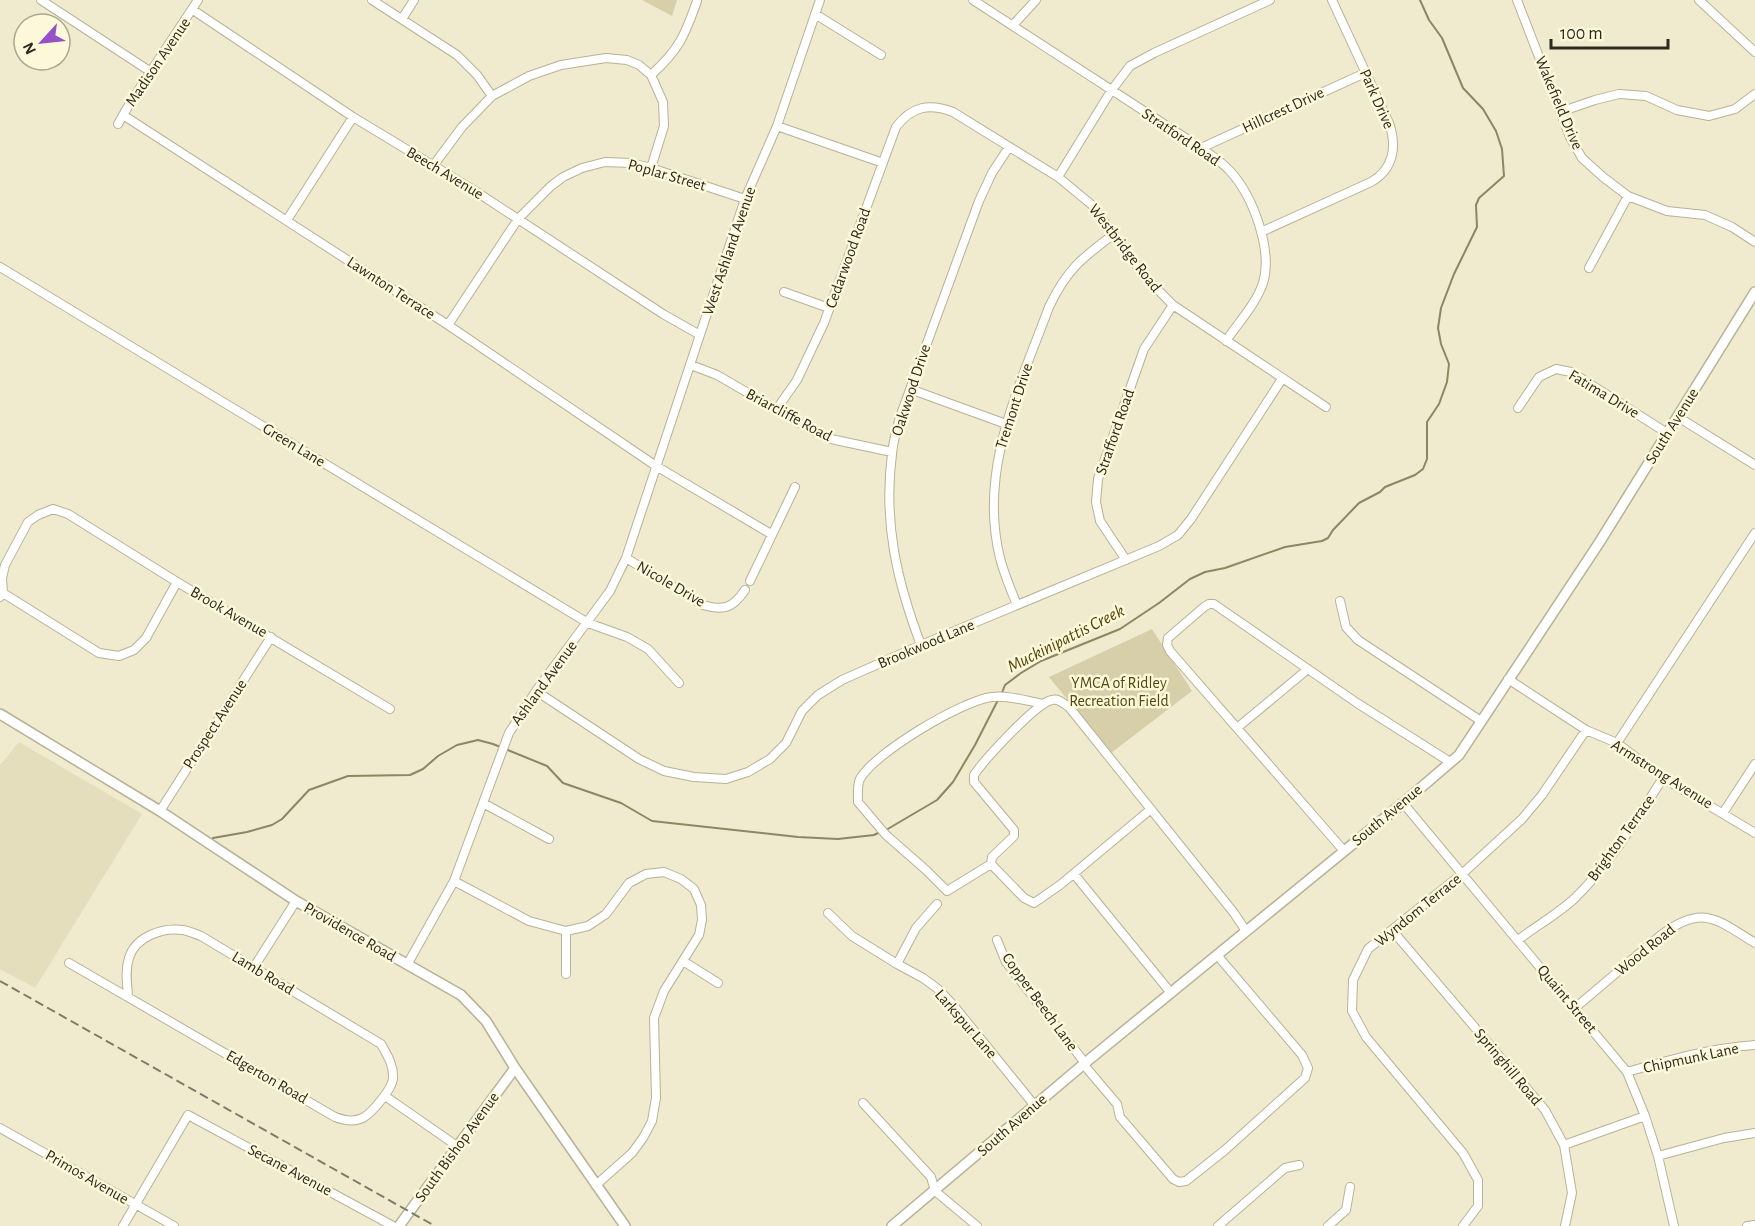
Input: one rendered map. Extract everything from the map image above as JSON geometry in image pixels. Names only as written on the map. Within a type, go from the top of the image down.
[{"type":"street","points":[[41,0],[151,72]]},
{"type":"street","name":"Madison Avenue","points":[[118,124],[198,0]]},
{"type":"street","points":[[372,0],[457,55],[477,75],[492,96]]},
{"type":"street","points":[[402,19],[414,0]]},
{"type":"street","name":"West Ashland Avenue","points":[[643,504],[745,199],[777,126],[819,0]]},
{"type":"street","name":"Stratford Road","points":[[973,0],[1201,148],[1223,165],[1240,184],[1250,201],[1261,232],[1266,263],[1262,284],[1257,295],[1226,341]]},
{"type":"street","points":[[1013,25],[1036,0]]},
{"type":"street","points":[[1058,177],[1125,71],[1142,59],[1270,0]]},
{"type":"street","name":"Park Drive","points":[[1261,232],[1359,188],[1380,176],[1389,165],[1394,146],[1392,132],[1332,0]]},
{"type":"street","name":"Wakefield Drive","points":[[1517,0],[1570,137],[1582,158],[1628,196],[1667,211],[1705,215],[1755,242]]},
{"type":"street","points":[[1699,0],[1755,52]]},
{"type":"street","points":[[651,75],[668,60],[680,44],[697,1]]},
{"type":"street","name":"Beech Avenue","points":[[193,10],[353,117],[700,335]]},
{"type":"street","points":[[815,14],[881,55]]},
{"type":"street","points":[[433,166],[462,127],[492,96],[529,76],[561,65],[606,58],[627,60],[639,65],[651,75],[663,102],[664,126],[651,168]]},
{"type":"street","name":"Hillcrest Drive","points":[[1201,148],[1365,73]]},
{"type":"street","points":[[1560,112],[1619,94],[1646,96],[1677,110],[1709,116],[1735,109],[1755,94]]},
{"type":"street","name":"Westbridge Road","points":[[917,110],[934,107],[953,112],[1058,177],[1092,205],[1145,277],[1173,305],[1326,406]]},
{"type":"street","name":"Cedarwood Road","points":[[776,410],[797,380],[830,308],[896,127],[906,115],[917,110]]},
{"type":"street","name":"Lawnton Terrace","points":[[123,115],[448,325],[656,466],[771,534]]},
{"type":"street","points":[[287,220],[353,117]]},
{"type":"street","points":[[777,126],[883,163]]},
{"type":"street","name":"Oakwood Drive","points":[[921,645],[900,585],[892,545],[889,499],[892,452],[900,417],[979,201],[992,173],[1009,147]]},
{"type":"street","name":"Poplar Street","points":[[448,325],[518,219],[550,186],[582,168],[594,164],[618,162],[651,168],[745,199]]},
{"type":"street","points":[[1589,268],[1628,196]]},
{"type":"street","name":"Tremont Drive","points":[[1017,605],[1000,559],[994,524],[993,496],[996,464],[1006,424],[1057,289],[1065,276],[1083,257],[1114,234]]},
{"type":"street","name":"Green Lane","points":[[0,267],[588,623],[627,637],[648,649],[679,683]]},
{"type":"street","points":[[784,292],[830,308]]},
{"type":"street","name":"South Avenue","points":[[892,1226],[1084,1064],[1459,755],[1599,543],[1755,292]]},
{"type":"street","name":"Strafford Road","points":[[1126,560],[1100,521],[1096,502],[1098,479],[1144,349],[1173,305]]},
{"type":"street","name":"Briarcliffe Road","points":[[691,365],[717,375],[831,439],[892,452]]},
{"type":"street","name":"Fatima Drive","points":[[1518,408],[1539,376],[1556,369],[1571,372],[1667,433]]},
{"type":"street","name":"Brookwood Lane","points":[[536,691],[639,759],[664,771],[694,777],[726,779],[747,772],[770,759],[786,743],[802,711],[818,695],[842,680],[1170,542],[1185,528],[1282,379]]},
{"type":"street","points":[[910,389],[1006,424]]},
{"type":"street","points":[[1678,417],[1755,465]]},
{"type":"street","points":[[750,581],[795,487]]},
{"type":"street","name":"Ashland Avenue","points":[[407,965],[453,881],[509,733],[536,691],[610,591],[626,558],[643,504]]},
{"type":"street","name":"Brook Avenue","points":[[1,595],[5,565],[28,522],[38,514],[53,509],[68,514],[390,709]]},
{"type":"street","points":[[1617,743],[1755,533]]},
{"type":"street","name":"Nicole Drive","points":[[626,558],[704,605],[713,608],[729,606],[737,602],[745,591]]},
{"type":"street","points":[[1,595],[99,653],[119,656],[134,650],[146,638],[177,582]]},
{"type":"street","points":[[1340,600],[1346,627],[1358,640],[1481,721]]},
{"type":"street","points":[[1344,851],[1170,651],[1167,645],[1168,638],[1204,607],[1215,604],[1357,703],[1450,762]]},
{"type":"street","name":"Prospect Avenue","points":[[160,811],[271,637]]},
{"type":"street","points":[[1237,728],[1308,669]]},
{"type":"street","name":"Armstrong Avenue","points":[[1508,679],[1586,730],[1617,743],[1663,778],[1755,833]]},
{"type":"street","points":[[991,864],[947,891],[886,835],[858,802],[859,780],[876,761],[939,717],[958,708],[993,696],[1043,704]]},
{"type":"street","points":[[991,864],[992,857],[1014,836],[1014,830],[974,782],[974,775],[1002,741],[1043,704],[1054,699],[1060,700],[1069,707],[1246,931]]},
{"type":"street","name":"Providence Road","points":[[0,714],[160,811],[297,901],[461,995],[486,1021],[515,1068],[625,1226]]},
{"type":"street","name":"Wyndom Terrace","points":[[1463,1226],[1478,1206],[1478,1180],[1463,1153],[1366,1037],[1352,1011],[1353,980],[1368,949],[1462,874],[1522,819],[1542,795],[1586,730]]},
{"type":"street","points":[[1723,813],[1755,764]]},
{"type":"street","name":"Brighton Terrace","points":[[1518,940],[1572,900],[1595,877],[1615,852],[1663,778]]},
{"type":"street","points":[[483,803],[549,839]]},
{"type":"street","name":"Quaint Street","points":[[1403,803],[1627,1072],[1658,1156],[1674,1226]]},
{"type":"street","points":[[991,864],[1024,898],[1034,903],[1074,874],[1151,809]]},
{"type":"street","points":[[453,881],[529,921],[566,931],[588,926],[606,914],[629,883],[646,874],[664,872],[681,879],[694,889],[701,905],[702,920],[699,935],[664,992],[654,1018],[656,1098],[652,1121],[632,1153],[596,1185]]},
{"type":"street","points":[[1074,874],[1171,993]]},
{"type":"street","points":[[254,967],[297,901]]},
{"type":"street","points":[[897,964],[916,928],[937,904]]},
{"type":"street","name":"Larkspur Lane","points":[[828,913],[852,936],[923,978],[946,998],[1035,1106]]},
{"type":"street","name":"Wood Road","points":[[1575,1008],[1661,935],[1674,925],[1689,918],[1708,917],[1755,943]]},
{"type":"street","name":"Lamb Road","points":[[128,996],[126,977],[129,957],[136,945],[151,934],[167,930],[183,930],[201,936],[381,1044],[391,1062],[393,1080],[385,1096]]},
{"type":"street","name":"Springhill Road","points":[[1392,930],[1545,1110],[1564,1144],[1572,1193],[1565,1226]]},
{"type":"street","points":[[566,931],[566,974]]},
{"type":"street","name":"Copper Beech Lane","points":[[997,940],[1006,962],[1117,1104],[1120,1117],[1173,1179],[1179,1182],[1186,1181],[1234,1142],[1305,1078],[1308,1068],[1302,1055],[1217,955]]},
{"type":"street","points":[[683,961],[718,983]]},
{"type":"street","name":"Edgerton Road","points":[[69,963],[335,1117],[346,1121],[360,1120],[371,1114],[385,1096]]},
{"type":"street","name":"Chipmunk Lane","points":[[1627,1072],[1687,1055],[1728,1047],[1755,1045]]},
{"type":"street","name":"South Bishop Avenue","points":[[399,1226],[515,1068]]},
{"type":"street","points":[[385,1096],[457,1146]]},
{"type":"street","points":[[863,1103],[931,1177],[935,1191],[977,1226]]},
{"type":"street","name":"Secane Avenue","points":[[135,1204],[188,1115],[393,1226]]},
{"type":"street","points":[[1564,1144],[1645,1116]]},
{"type":"street","name":"Primos Avenue","points":[[0,1128],[174,1226]]},
{"type":"street","points":[[1658,1156],[1724,1138],[1755,1133]]},
{"type":"street","points":[[1218,1226],[1284,1168],[1299,1165]]},
{"type":"street","points":[[1328,1226],[1346,1210],[1350,1187]]},
{"type":"street","points":[[123,1226],[135,1204]]},
{"type":"street","points":[[1747,1226],[1755,1225]]},
{"type":"shaded area","points":[[19,742],[142,814],[35,988],[0,969],[0,765]]},
{"type":"green space","points":[[642,0],[677,0],[672,16]]},
{"type":"green space","name":"YMCA of Ridley Recreation Field","points":[[1152,629],[1192,691],[1111,753],[1049,677]]},
{"type":"waterway","name":"Muckinipattis Creek","points":[[1001,695],[1005,685],[1021,673],[1041,661],[1120,629],[1190,579],[1205,572],[1225,568],[1285,547],[1328,538],[1359,503],[1385,487],[1415,475],[1423,469],[1427,459],[1427,422],[1439,404],[1447,382],[1449,364],[1441,344],[1438,328],[1441,308],[1454,274],[1477,227],[1476,205],[1479,198],[1504,176],[1502,149],[1496,131],[1483,109],[1463,88],[1442,38],[1429,20],[1420,0]]},
{"type":"waterway","name":"Muckinipattis Creek","points":[[886,830],[937,800],[953,782],[998,700]]},
{"type":"waterway","name":"Muckinipattis Creek","points":[[213,838],[272,825],[282,819],[309,790],[348,776],[410,775],[423,769],[438,756],[457,745],[478,740],[547,766],[563,783],[621,803],[652,821],[798,837],[838,839],[874,835],[880,832]]},
{"type":"railway","points":[[0,981],[435,1226]]}]
